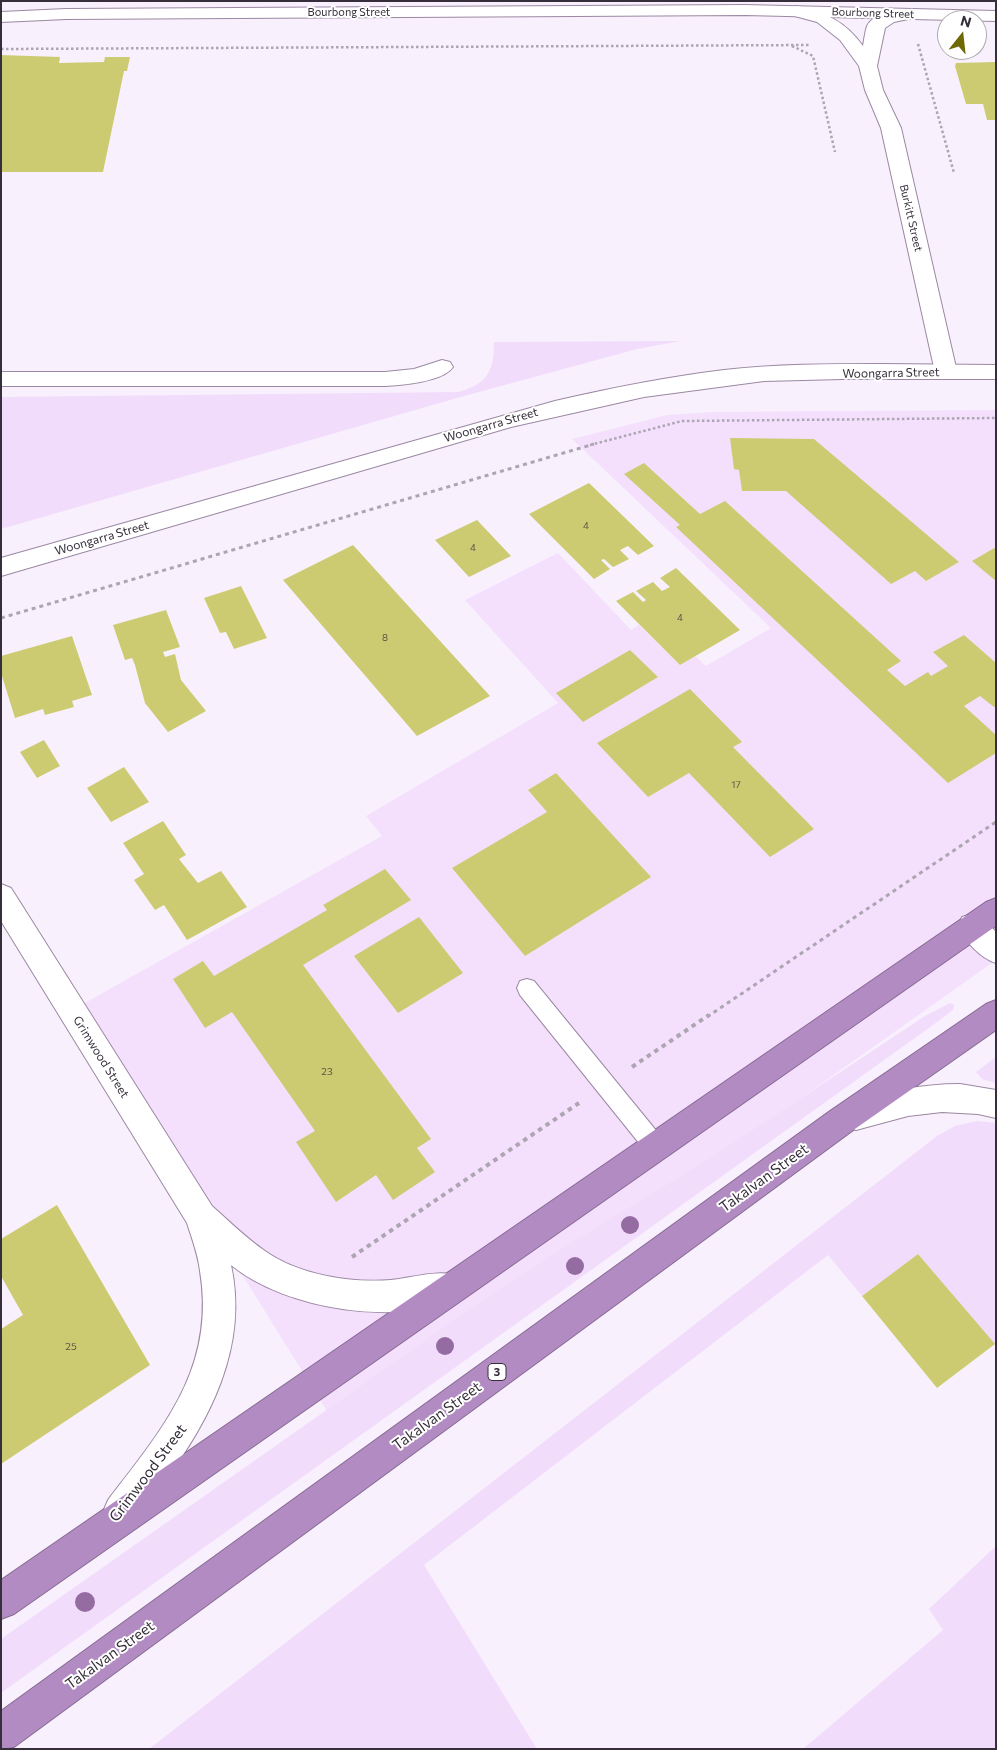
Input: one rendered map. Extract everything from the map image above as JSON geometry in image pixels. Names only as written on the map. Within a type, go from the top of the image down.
[{"type":"highway","points":[[1,1601],[984,918]]},
{"type":"highway","name":"Takalvan Street","points":[[1,1734],[841,1122],[996,1013]]},
{"type":"street","points":[[749,1],[756,7],[770,10]]},
{"type":"street","points":[[928,15],[944,12],[948,9],[950,1]]},
{"type":"street","name":"Bourbong Street","points":[[1,17],[76,14],[770,10],[996,16]]},
{"type":"street","name":"Burkitt Street","points":[[797,11],[821,17],[839,26],[868,66],[874,90],[892,128],[946,372]]},
{"type":"street","name":"Burkitt Street","points":[[868,66],[876,26],[888,18],[907,14]]},
{"type":"street","points":[[1,379],[385,379],[416,376],[442,367]]},
{"type":"street","name":"Woongarra Street","points":[[1,567],[580,401],[691,381],[751,376],[996,372]]},
{"type":"street","name":"Grimwood Street","points":[[1,896],[201,1217],[217,1275],[218,1332],[213,1359],[202,1394],[182,1431],[108,1527]]},
{"type":"street","points":[[984,918],[996,951]]},
{"type":"street","points":[[841,1122],[890,1104],[917,1098],[949,1097],[996,1104]]},
{"type":"street","name":"Grimwood Street","points":[[201,1217],[251,1261],[312,1288],[338,1295],[366,1298],[399,1296],[451,1288]]},
{"type":"lane","points":[[527,988],[655,1146]]},
{"type":"path","points":[[1,50],[852,44]]},
{"type":"path","points":[[872,44],[918,44],[954,173]]},
{"type":"path","points":[[791,45],[813,56],[835,152]]},
{"type":"path","points":[[1,618],[633,432],[682,421],[996,418]]},
{"type":"path","points":[[348,1260],[996,822]]},
{"type":"shaded area","points":[[681,341],[637,349],[457,398],[1,529],[1,397],[459,392],[483,380],[491,368],[494,342]]},
{"type":"shaded area","points":[[996,410],[996,960],[337,1427],[76,1008],[382,836],[366,816],[558,703],[465,600],[558,553],[631,630],[639,625],[680,665],[695,656],[706,666],[771,628],[572,439],[667,415],[712,412]]},
{"type":"shaded area","points":[[950,1003],[954,1005],[953,1010],[933,1025],[1,1693],[1,1639],[463,1314],[577,1239],[709,1159],[925,1016]]},
{"type":"shaded area","points":[[996,1057],[996,1083],[982,1079],[976,1072]]},
{"type":"shaded area","points":[[977,1121],[996,1123],[996,1346],[918,1254],[862,1296],[828,1255],[424,1565],[537,1749],[149,1749],[937,1136],[955,1126]]},
{"type":"shaded area","points":[[996,1546],[996,1749],[803,1749],[943,1630],[929,1609]]},
{"type":"building","points":[[1,55],[60,57],[59,63],[104,62],[105,57],[130,57],[127,71],[124,71],[103,172],[1,172]]},
{"type":"building","points":[[996,62],[996,120],[987,120],[983,104],[966,104],[955,66],[956,63]]},
{"type":"building","points":[[730,438],[814,439],[959,562],[926,581],[915,571],[891,584],[786,491],[742,491],[739,470],[734,469]]},
{"type":"building","points":[[644,463],[700,514],[725,501],[901,661],[887,670],[905,686],[928,672],[931,676],[948,666],[933,652],[964,635],[996,663],[996,706],[994,707],[980,696],[964,706],[996,735],[996,753],[948,783],[676,527],[680,525],[624,474]]},
{"type":"building","points":[[589,483],[654,546],[638,555],[628,546],[620,550],[629,559],[613,567],[604,559],[601,560],[610,569],[594,579],[529,514]]},
{"type":"building","points":[[477,520],[511,556],[469,577],[435,540]]},
{"type":"building","points":[[353,545],[490,696],[417,736],[283,580]]},
{"type":"building","points":[[996,547],[996,581],[972,561]]},
{"type":"building","points":[[676,568],[740,630],[680,665],[616,601],[633,592],[643,602],[646,600],[636,591],[653,582],[662,591],[670,587],[660,578]]},
{"type":"building","points":[[241,586],[267,638],[234,649],[226,632],[220,633],[204,598]]},
{"type":"building","points":[[166,610],[180,647],[163,652],[165,657],[175,654],[181,680],[206,711],[168,732],[145,703],[135,665],[132,658],[125,660],[113,625]]},
{"type":"building","points":[[72,636],[92,695],[72,701],[74,707],[45,715],[43,709],[15,718],[1,673],[1,656]]},
{"type":"building","points":[[630,650],[658,677],[583,722],[556,693]]},
{"type":"building","points":[[690,689],[742,742],[733,747],[814,829],[770,857],[689,773],[648,797],[597,743]]},
{"type":"building","points":[[44,740],[60,766],[37,778],[20,752]]},
{"type":"building","points":[[124,767],[149,802],[111,822],[87,788]]},
{"type":"building","points":[[556,773],[651,877],[525,956],[452,868],[547,812],[528,790]]},
{"type":"building","points":[[163,821],[186,855],[179,859],[198,883],[221,871],[247,907],[187,940],[164,905],[155,910],[134,880],[144,874],[123,843]]},
{"type":"building","points":[[385,869],[411,900],[303,965],[431,1139],[417,1148],[435,1172],[393,1200],[376,1175],[336,1202],[296,1142],[315,1131],[232,1012],[205,1028],[173,979],[203,961],[214,976],[327,910],[323,905]]},
{"type":"building","points":[[419,917],[463,973],[398,1013],[354,956]]},
{"type":"building","points":[[57,1205],[150,1365],[1,1464],[1,1329],[23,1315],[1,1276],[1,1239]]},
{"type":"building","points":[[918,1254],[995,1344],[937,1388],[862,1296]]}]
